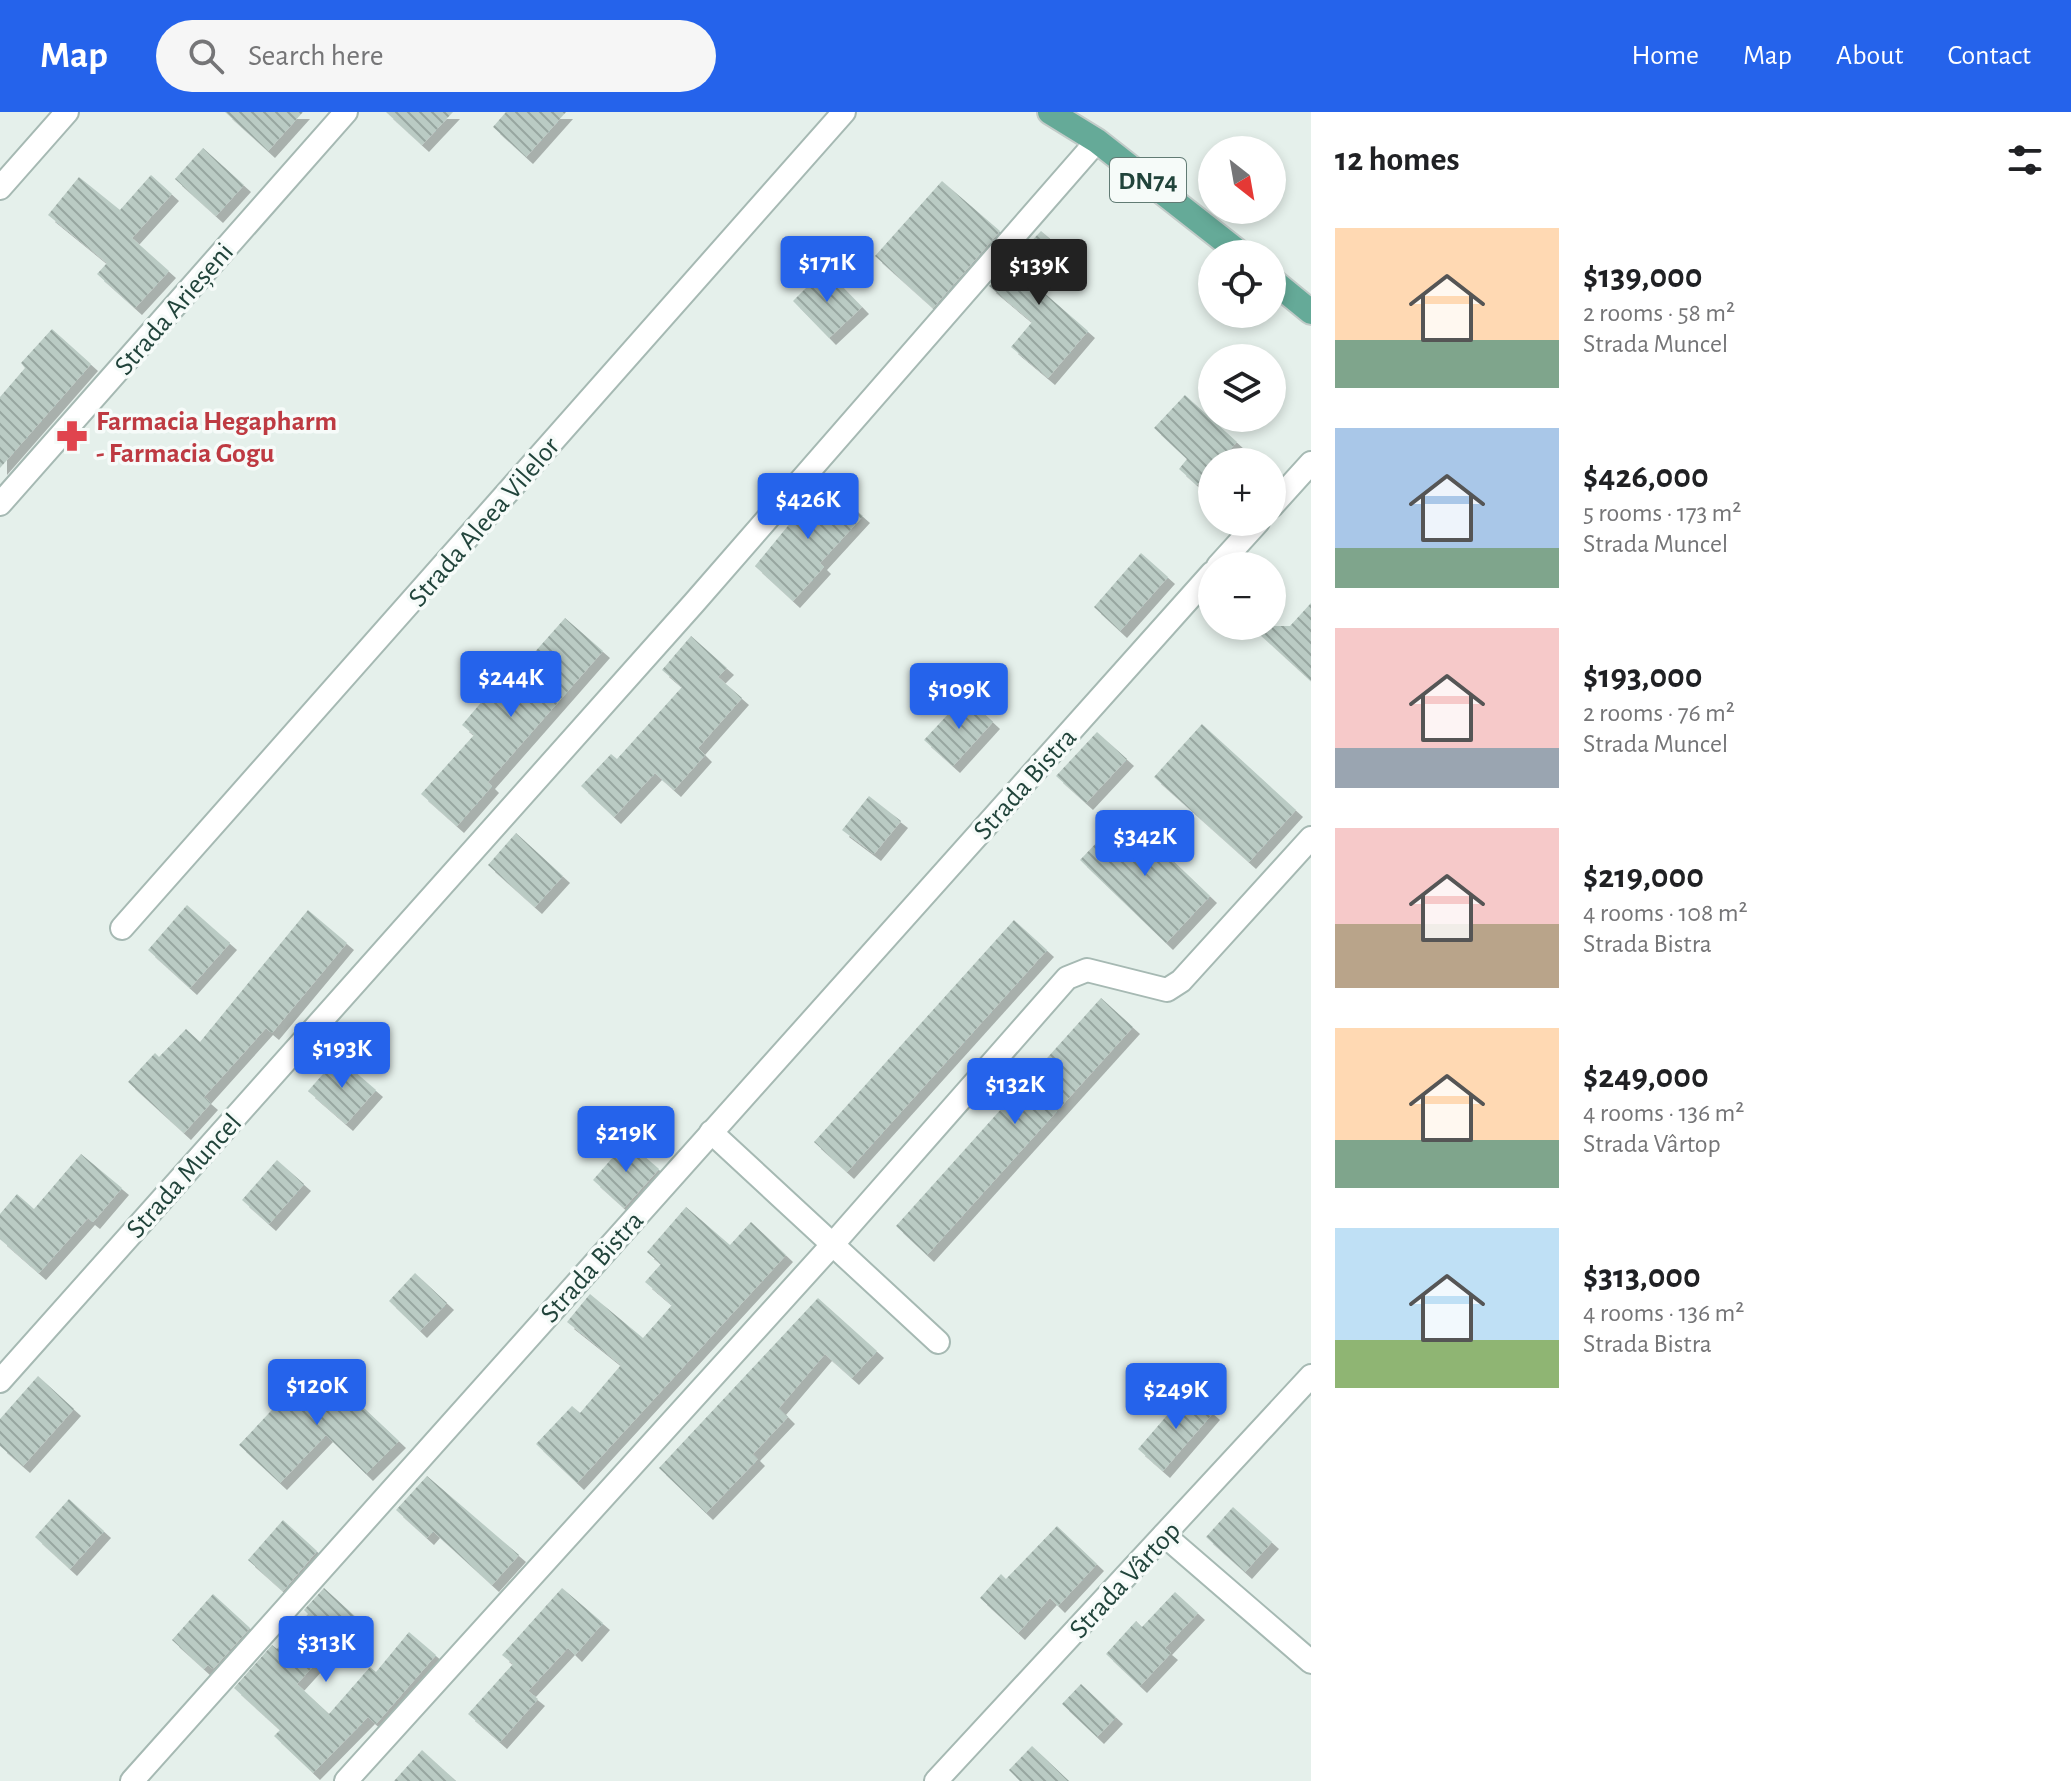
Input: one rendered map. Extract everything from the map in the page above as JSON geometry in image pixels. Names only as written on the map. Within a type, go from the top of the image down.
[{"type":"main road","name":"DN74","points":[[1050,112],[1097,141],[1223,240]]},
{"type":"main road","points":[[1286,291],[1311,312]]},
{"type":"street","points":[[0,188],[67,112]]},
{"type":"street","name":"Strada Arieșeni","points":[[0,504],[346,112]]},
{"type":"street","name":"Strada Aleea Vilelor","points":[[122,928],[844,112]]},
{"type":"street","name":"Strada Muncel","points":[[0,1381],[694,603],[1097,141]]},
{"type":"street","points":[[1286,491],[1311,463]]},
{"type":"street","points":[[1231,552],[1245,536]]},
{"type":"street","name":"Strada Bistra","points":[[132,1781],[1198,589]]},
{"type":"street","points":[[346,1781],[833,1244],[1067,978],[1087,970],[1167,990],[1181,981],[1311,838]]},
{"type":"street","points":[[711,1132],[938,1342]]},
{"type":"street","name":"Strada Vârtop","points":[[936,1781],[1311,1376]]},
{"type":"street","points":[[1164,1535],[1311,1662]]},
{"type":"building","points":[[225,112],[303,112],[268,151]]},
{"type":"building","points":[[386,112],[453,112],[422,145]]},
{"type":"building","points":[[506,112],[566,112],[526,157],[493,127]]},
{"type":"building","points":[[203,148],[244,185],[216,216],[175,179]]},
{"type":"building","points":[[151,175],[172,194],[132,238],[169,271],[135,308],[97,274],[107,263],[48,215],[79,177],[120,210]]},
{"type":"building","points":[[942,181],[1000,231],[933,308],[875,256]]},
{"type":"building","points":[[1041,231],[1064,251],[1035,285],[1088,331],[1048,378],[1011,347],[1032,322],[989,286]]},
{"type":"building","points":[[825,269],[862,307],[829,338],[793,301]]},
{"type":"building","points":[[52,329],[91,364],[0,468],[0,397],[25,368],[21,363]]},
{"type":"building","points":[[1185,395],[1198,407],[1198,432],[1226,432],[1237,442],[1231,448],[1198,448],[1197,485],[1179,469],[1187,459],[1154,428]]},
{"type":"building","points":[[824,482],[863,516],[820,563],[824,567],[793,601],[755,566]]},
{"type":"building","points":[[1141,553],[1168,577],[1120,631],[1094,607]]},
{"type":"building","points":[[1311,603],[1311,681],[1266,640],[1286,640],[1286,626],[1290,626]]},
{"type":"building","points":[[565,618],[603,651],[488,782],[492,786],[457,826],[421,794],[474,735],[462,725],[490,692],[495,697]]},
{"type":"building","points":[[691,636],[727,668],[718,677],[742,698],[698,748],[705,755],[674,790],[655,773],[614,817],[581,786],[611,754],[617,759],[682,687],[662,670]]},
{"type":"building","points":[[965,696],[993,722],[953,766],[924,740]]},
{"type":"building","points":[[1202,724],[1296,810],[1249,862],[1154,777]]},
{"type":"building","points":[[1097,732],[1127,759],[1086,803],[1056,776]]},
{"type":"building","points":[[869,796],[901,821],[874,854],[842,830]]},
{"type":"building","points":[[1124,814],[1210,896],[1166,943],[1080,860]]},
{"type":"building","points":[[516,833],[563,876],[535,907],[488,865]]},
{"type":"building","points":[[187,905],[230,943],[190,988],[148,950]]},
{"type":"building","points":[[308,910],[347,943],[272,1033],[266,1028],[204,1097],[211,1103],[184,1133],[128,1082],[155,1053],[159,1057],[186,1029],[200,1042]]},
{"type":"building","points":[[1014,920],[1047,950],[847,1172],[814,1142]]},
{"type":"building","points":[[1101,998],[1133,1027],[927,1255],[896,1226]]},
{"type":"building","points":[[338,1057],[376,1090],[346,1124],[308,1091]]},
{"type":"building","points":[[627,1141],[659,1169],[624,1208],[593,1180]]},
{"type":"building","points":[[81,1154],[122,1188],[93,1222],[88,1218],[39,1273],[0,1239],[0,1214],[17,1194],[34,1209]]},
{"type":"building","points":[[277,1160],[304,1184],[269,1224],[242,1200]]},
{"type":"building","points":[[686,1207],[730,1245],[751,1222],[786,1255],[577,1483],[536,1444],[572,1406],[580,1413],[621,1365],[567,1322],[590,1294],[643,1338],[672,1305],[645,1282],[661,1264],[647,1252]]},
{"type":"building","points":[[415,1273],[447,1303],[420,1331],[389,1301]]},
{"type":"building","points":[[818,1298],[877,1351],[852,1378],[825,1354],[779,1408],[788,1417],[753,1454],[758,1459],[706,1513],[659,1468]]},
{"type":"building","points":[[316,1363],[399,1441],[366,1474],[326,1435],[280,1483],[239,1445]]},
{"type":"building","points":[[38,1376],[74,1409],[23,1466],[0,1446],[0,1419]]},
{"type":"building","points":[[1188,1391],[1213,1413],[1163,1471],[1138,1449]]},
{"type":"building","points":[[427,1476],[519,1555],[492,1585],[433,1531],[427,1538],[396,1510]]},
{"type":"building","points":[[69,1499],[104,1531],[70,1569],[35,1537]]},
{"type":"building","points":[[1233,1507],[1272,1542],[1245,1572],[1206,1537]]},
{"type":"building","points":[[283,1520],[317,1551],[283,1591],[248,1560]]},
{"type":"building","points":[[1057,1526],[1097,1564],[1058,1606],[1050,1598],[1018,1633],[980,1598],[1001,1574],[1006,1579]]},
{"type":"building","points":[[324,1588],[357,1618],[297,1684],[329,1714],[370,1667],[376,1672],[409,1632],[436,1655],[376,1724],[368,1717],[313,1773],[274,1736],[280,1730],[234,1688],[272,1645],[277,1649],[308,1614],[304,1610]]},
{"type":"building","points":[[562,1588],[603,1623],[575,1655],[568,1648],[528,1691],[538,1699],[500,1742],[468,1714],[513,1664],[502,1655]]},
{"type":"building","points":[[1175,1592],[1198,1613],[1165,1648],[1171,1653],[1140,1686],[1106,1654],[1136,1621],[1142,1627]]},
{"type":"building","points":[[213,1594],[250,1628],[213,1669],[208,1665],[204,1669],[172,1640]]},
{"type":"building","points":[[1081,1684],[1116,1717],[1097,1737],[1062,1704]]},
{"type":"building","points":[[1032,1746],[1069,1781],[1020,1781],[1009,1770]]},
{"type":"building","points":[[422,1750],[456,1781],[394,1781]]},
{"type":"place","name":"Farmacia Hegapharm - Farmacia Gogu","points":[[72,436]]}]
